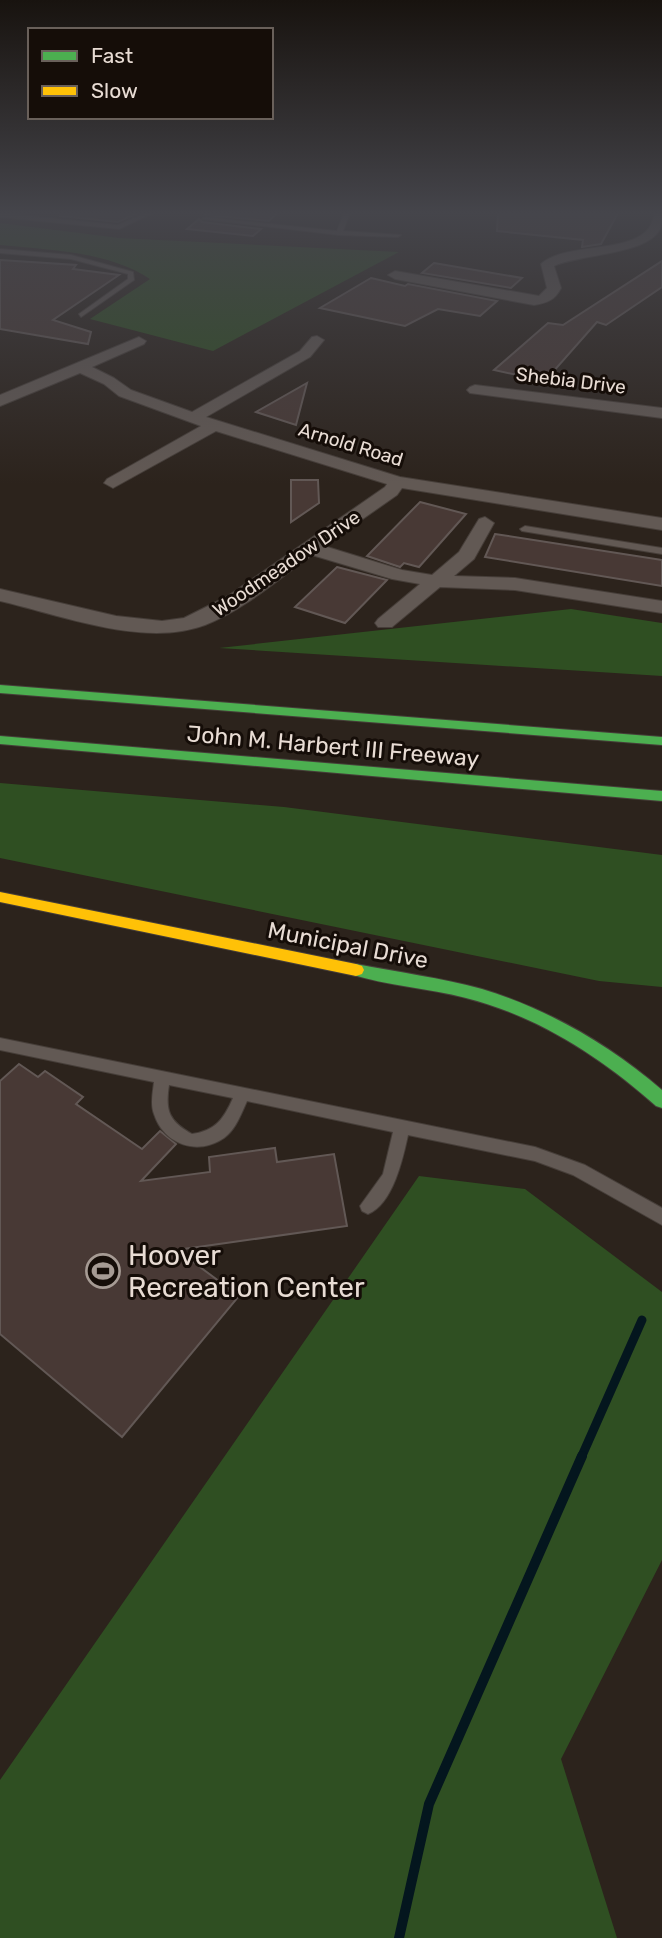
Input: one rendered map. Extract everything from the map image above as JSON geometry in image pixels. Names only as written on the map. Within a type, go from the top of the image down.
[{"type":"main road","name":"John M. Harbert III Freeway","points":[[0,689],[662,741]]},
{"type":"main road","points":[[460,724],[662,729]]},
{"type":"main road","name":"John M. Harbert III Freeway","points":[[0,740],[662,796]]},
{"type":"main road","points":[[455,779],[597,807]]},
{"type":"main road","name":"Municipal Drive","points":[[0,897],[482,996],[540,1020],[648,1078],[662,1101]]},
{"type":"street","points":[[194,417],[305,354],[317,340]]},
{"type":"street","points":[[0,401],[63,372],[82,368],[139,341]]},
{"type":"street","name":"Arnold Road","points":[[82,368],[109,381],[125,393],[215,425],[398,482],[662,524]]},
{"type":"street","name":"Shebia Drive","points":[[475,390],[662,413]]},
{"type":"street","points":[[113,483],[215,425]]},
{"type":"street","name":"Woodmeadow Drive","points":[[0,595],[124,622],[156,627],[183,625],[212,614],[391,491],[398,482]]},
{"type":"street","points":[[385,623],[467,555],[485,523]]},
{"type":"street","points":[[310,548],[399,575],[435,581],[514,584],[662,607]]},
{"type":"lane","points":[[81,315],[98,303]]},
{"type":"lane","points":[[525,529],[662,551]]},
{"type":"lane","points":[[0,1044],[535,1154],[579,1170],[662,1217]]},
{"type":"lane","points":[[163,1077],[158,1101],[161,1119],[172,1132],[191,1141],[218,1135],[230,1122],[243,1093]]},
{"type":"lane","points":[[368,1206],[390,1177],[402,1128]]},
{"type":"green space","points":[[113,303],[302,303],[213,351],[90,319]]},
{"type":"green space","points":[[571,609],[662,623],[662,676],[219,648]]},
{"type":"green space","points":[[0,783],[284,807],[662,855],[662,987],[599,981],[0,858]]},
{"type":"green space","points":[[419,1176],[525,1189],[662,1292],[662,1560],[561,1759],[617,1938],[0,1938],[0,1780]]},
{"type":"building","points":[[0,303],[77,303],[53,320],[91,332],[88,344],[0,329]]},
{"type":"building","points":[[328,303],[494,303],[480,316],[438,309],[405,326],[320,308]]},
{"type":"building","points":[[596,303],[638,303],[606,325],[597,322],[545,381],[494,370],[548,323],[563,325]]},
{"type":"building","points":[[307,383],[296,425],[256,412]]},
{"type":"building","points":[[291,480],[318,480],[319,503],[291,522]]},
{"type":"building","points":[[420,502],[466,514],[419,567],[404,563],[400,567],[367,556]]},
{"type":"building","points":[[495,534],[662,560],[662,586],[485,557]]},
{"type":"building","points":[[337,567],[387,580],[345,623],[295,607]]},
{"type":"building","name":"Hoover Recreation Center","points":[[19,1064],[38,1077],[45,1071],[83,1097],[76,1104],[142,1149],[160,1131],[176,1144],[141,1181],[210,1172],[209,1157],[275,1148],[277,1162],[334,1154],[347,1226],[177,1250],[239,1296],[122,1437],[0,1334],[0,1081]]},
{"type":"waterway","points":[[581,1458],[642,1320]]},
{"type":"waterway","points":[[399,1938],[429,1804],[582,1456]]},
{"type":"traffic: fast","points":[[0,689],[662,741]]},
{"type":"traffic: fast","points":[[0,740],[662,796]]},
{"type":"traffic: fast","points":[[356,970],[483,996],[531,1015],[601,1053],[662,1101]]},
{"type":"traffic: slow","points":[[0,897],[356,970]]},
{"type":"place","name":"Hoover Recreation Center","points":[[103,1271]]}]
